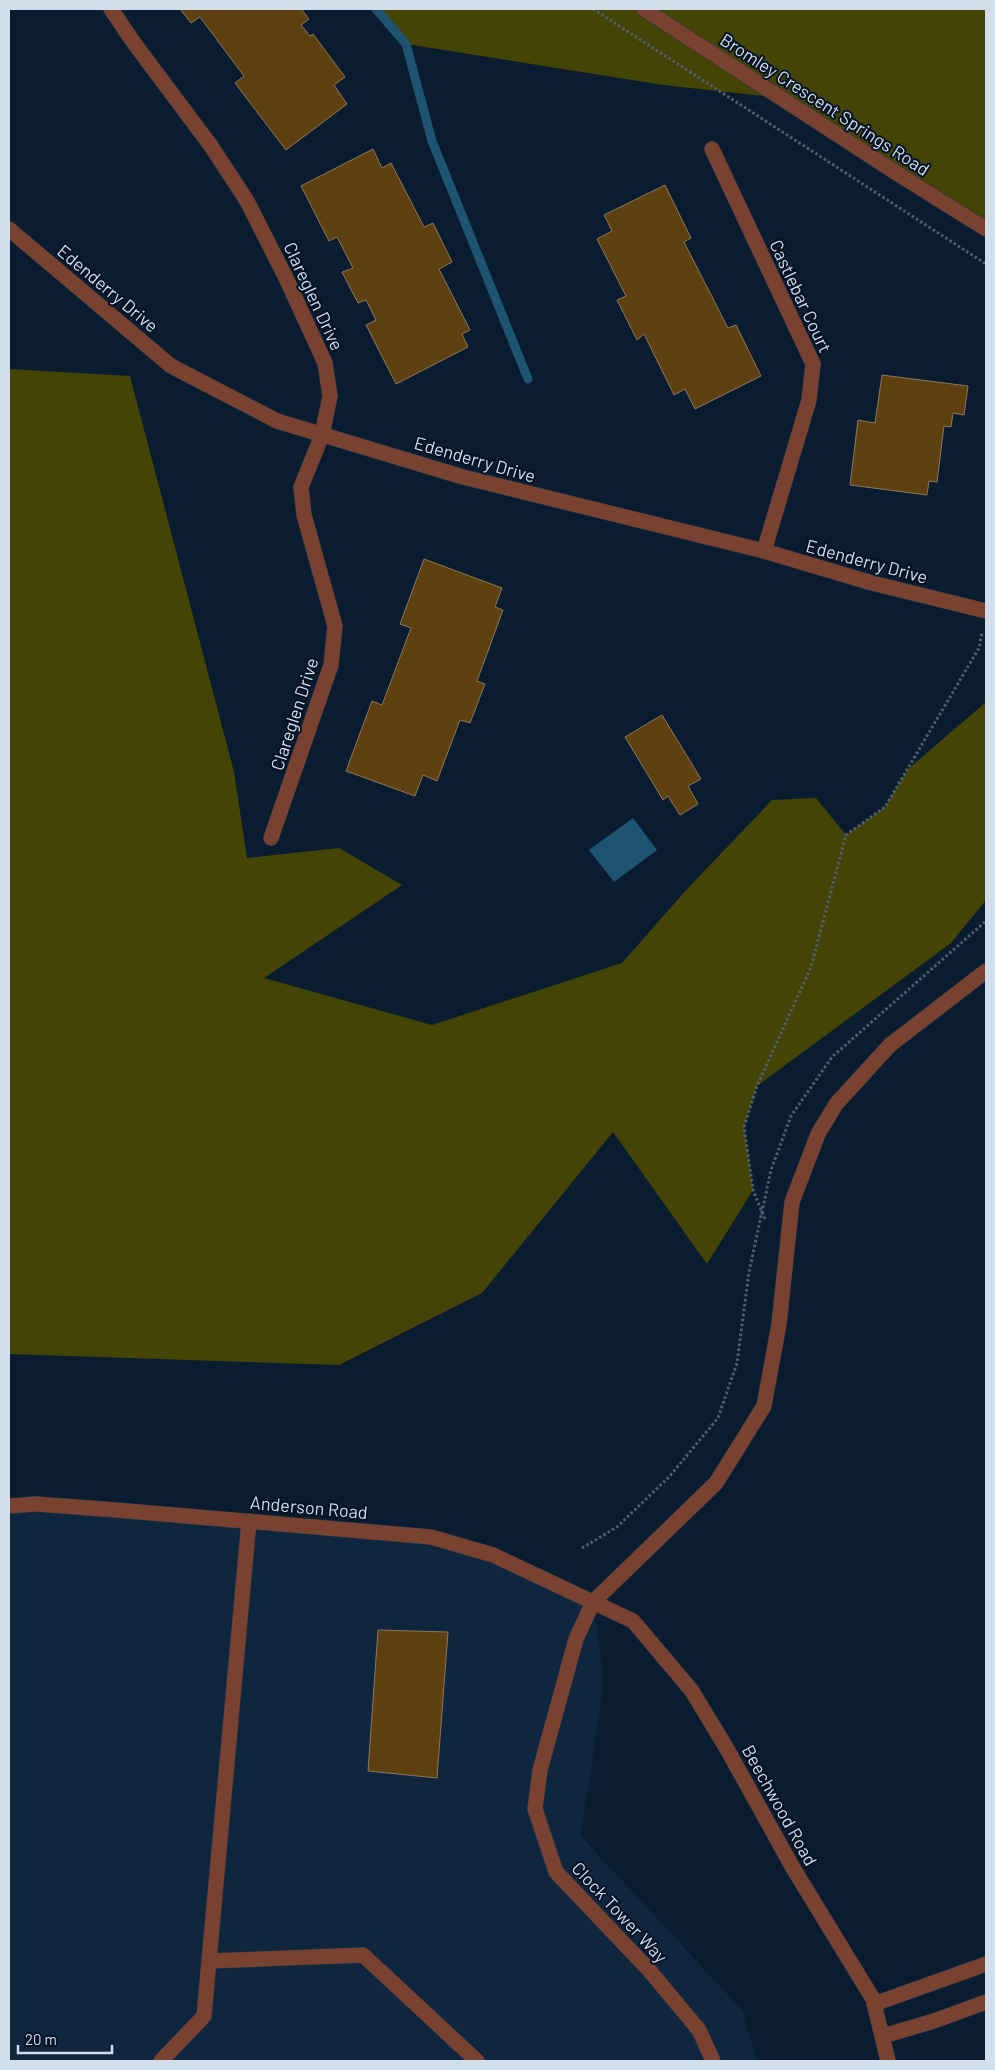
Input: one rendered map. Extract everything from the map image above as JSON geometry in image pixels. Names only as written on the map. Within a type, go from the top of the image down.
[{"type":"street","name":"Clareglen Drive","points":[[111,9],[211,146],[247,201],[286,278],[324,363],[330,396],[322,435],[301,487],[304,515],[336,626],[331,665],[271,838]]},
{"type":"street","name":"Bromley Crescent Springs Road","points":[[644,9],[986,229]]},
{"type":"street","name":"Castlebar Court","points":[[712,149],[813,364],[809,400],[764,551]]},
{"type":"street","name":"Edenderry Drive","points":[[9,230],[171,366],[277,420],[463,477],[764,551],[872,583],[986,611]]},
{"type":"street","points":[[593,1602],[716,1483],[764,1406],[779,1324],[792,1202],[818,1134],[836,1104],[890,1045],[986,972]]},
{"type":"street","name":"Anderson Road","points":[[9,1506],[36,1504],[431,1537],[493,1555],[593,1602]]},
{"type":"street","points":[[161,2061],[204,2016],[249,1521]]},
{"type":"street","name":"Beechwood Road","points":[[593,1602],[633,1622],[692,1691],[874,2004],[888,2061]]},
{"type":"street","name":"Clock Tower Way","points":[[593,1602],[576,1639],[540,1770],[535,1809],[540,1831],[556,1872],[650,1970],[699,2030],[712,2061]]},
{"type":"street","points":[[209,1961],[363,1954],[477,2061]]},
{"type":"street","points":[[874,2004],[986,1964]]},
{"type":"street","points":[[883,2036],[934,2021],[986,2002]]},
{"type":"path","points":[[593,9],[986,264]]},
{"type":"path","points":[[766,1220],[752,1190],[744,1127],[757,1086],[811,967],[846,835],[885,807],[979,648],[983,632]]},
{"type":"shaded area","points":[[376,9],[986,9],[986,229],[783,98],[663,85],[406,44]]},
{"type":"shaded area","points":[[9,369],[130,376],[234,772],[247,858],[339,848],[402,885],[264,978],[432,1025],[622,963],[687,889],[772,800],[816,798],[846,835],[885,807],[908,769],[986,702],[986,900],[951,943],[757,1086],[744,1127],[753,1190],[707,1264],[613,1132],[482,1293],[339,1365],[9,1354]]},
{"type":"shaded area","points":[[633,818],[657,850],[614,882],[589,850]]},
{"type":"shaded area","points":[[9,1506],[431,1537],[593,1602],[604,1680],[581,1836],[742,2010],[757,2061],[9,2061]]},
{"type":"building","points":[[180,9],[301,9],[309,19],[301,25],[310,36],[313,34],[345,77],[334,85],[347,104],[286,150],[235,83],[244,76],[200,17],[191,23]]},
{"type":"building","points":[[373,149],[382,168],[391,163],[424,227],[433,223],[452,262],[439,269],[470,330],[462,334],[468,347],[396,384],[366,325],[376,320],[366,300],[358,303],[342,272],[353,268],[337,237],[329,241],[301,186]]},
{"type":"building","points":[[665,185],[691,238],[684,242],[728,328],[736,325],[761,376],[695,409],[685,389],[674,395],[644,334],[637,340],[617,300],[626,296],[597,239],[612,231],[604,215]]},
{"type":"building","points":[[882,375],[968,386],[964,415],[953,413],[951,427],[944,426],[937,482],[929,481],[927,495],[850,485],[858,420],[875,423]]},
{"type":"building","points":[[424,559],[502,588],[495,607],[503,610],[477,681],[485,684],[470,723],[460,720],[437,781],[423,775],[415,796],[346,771],[372,701],[382,705],[411,628],[400,624]]},
{"type":"building","points":[[662,715],[701,779],[688,786],[698,804],[680,815],[668,796],[663,800],[625,737]]},
{"type":"building","points":[[378,1630],[448,1632],[437,1778],[368,1771]]},
{"type":"waterway","points":[[376,9],[406,44],[432,141],[528,379]]}]
